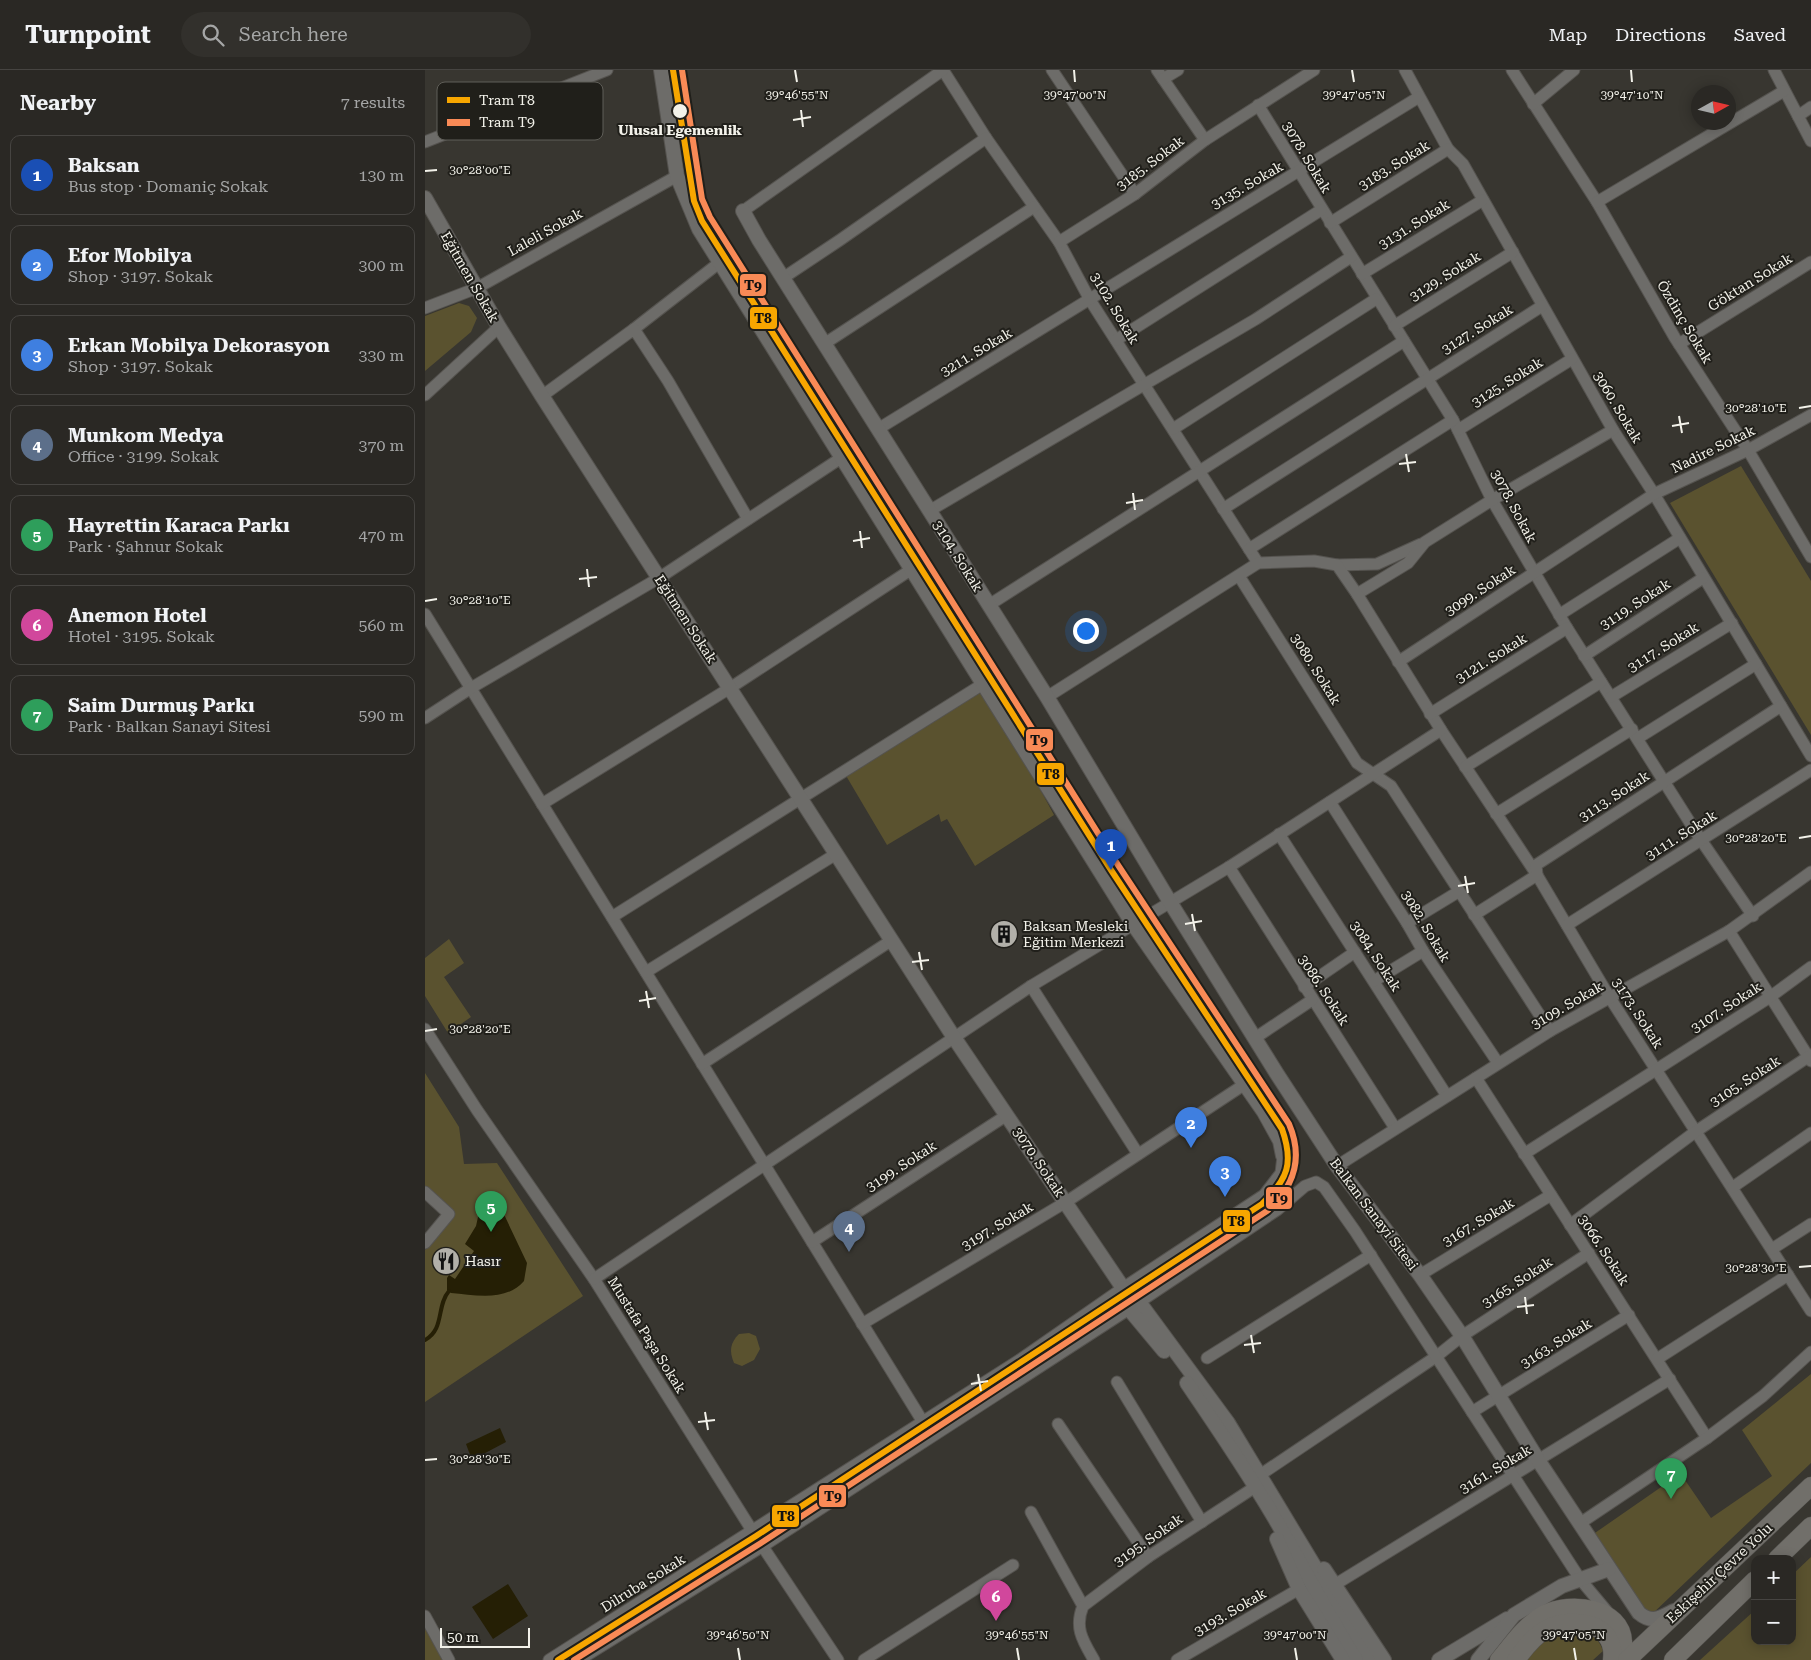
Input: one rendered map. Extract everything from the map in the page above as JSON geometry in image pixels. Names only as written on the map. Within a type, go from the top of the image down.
[{"type":"highway","name":"Eskişehir Çevre Yolu","points":[[1627,1660],[1811,1486]]},
{"type":"highway","name":"Eskişehir Çevre Yolu","points":[[1781,1555],[1811,1526]]},
{"type":"highway","points":[[1673,1660],[1751,1584]]},
{"type":"highway","points":[[1499,1660],[1524,1629],[1546,1614],[1566,1609],[1581,1609],[1611,1616],[1623,1636],[1624,1656],[1621,1660]]},
{"type":"highway","points":[[1516,1660],[1530,1642],[1544,1631],[1557,1624],[1575,1621],[1587,1622],[1604,1632],[1612,1645],[1613,1660]]},
{"type":"street","points":[[577,82],[607,70]]},
{"type":"street","points":[[661,70],[677,176],[699,229],[719,264],[1133,924],[1274,1127],[1283,1156]]},
{"type":"street","points":[[743,211],[943,70]]},
{"type":"street","name":"3102. Sokak","points":[[943,70],[986,138],[1059,242],[1090,300],[1258,563]]},
{"type":"street","points":[[1052,70],[1135,194]]},
{"type":"street","points":[[1178,70],[1160,75],[1205,140]]},
{"type":"street","name":"3185. Sokak","points":[[1059,242],[1135,194],[1205,140],[1314,70]]},
{"type":"street","name":"3060. Sokak","points":[[1405,70],[1448,149],[1463,164],[1613,430],[1654,494],[1811,756]]},
{"type":"street","name":"Özdinç Sokak","points":[[1512,70],[1597,202],[1679,344],[1748,450],[1811,557]]},
{"type":"street","points":[[1533,104],[1574,70]]},
{"type":"street","points":[[1774,70],[1811,141]]},
{"type":"street","points":[[1597,202],[1784,91]]},
{"type":"street","name":"3135. Sokak","points":[[1090,300],[1229,212],[1299,172],[1419,97]]},
{"type":"street","name":"3078. Sokak","points":[[1258,105],[1376,299],[1427,377],[1455,425],[1492,500],[1584,656],[1665,780],[1701,840],[1753,916]]},
{"type":"street","points":[[1798,116],[1811,107]]},
{"type":"street","points":[[425,142],[437,137]]},
{"type":"street","points":[[783,278],[986,138]]},
{"type":"street","name":"3183. Sokak","points":[[1330,223],[1448,149]]},
{"type":"street","name":"Laleli Sokak","points":[[425,308],[477,288],[677,176]]},
{"type":"street","name":"Eğitmen Sokak","points":[[425,198],[499,327],[542,396],[953,1036]]},
{"type":"street","name":"3131. Sokak","points":[[1362,274],[1483,200]]},
{"type":"street","points":[[824,344],[1034,207]]},
{"type":"street","points":[[1116,340],[1321,210]]},
{"type":"street","name":"3104. Sokak","points":[[743,211],[824,344],[1047,697],[1170,902]]},
{"type":"street","name":"3129. Sokak","points":[[1394,326],[1513,252]]},
{"type":"street","points":[[929,511],[1255,319],[1351,257]]},
{"type":"street","name":"Göktan Sokak","points":[[1679,344],[1811,262]]},
{"type":"street","points":[[542,396],[719,264]]},
{"type":"street","points":[[1173,429],[1376,299]]},
{"type":"street","name":"3211. Sokak","points":[[878,429],[1090,300]]},
{"type":"street","name":"3127. Sokak","points":[[1223,509],[1427,377],[1542,306]]},
{"type":"street","points":[[425,396],[499,327]]},
{"type":"street","points":[[634,329],[668,381],[747,519]]},
{"type":"street","points":[[989,605],[1404,342]]},
{"type":"street","name":"3125. Sokak","points":[[1249,548],[1455,425],[1572,359]]},
{"type":"street","name":"Nadire Sokak","points":[[1654,494],[1748,450],[1811,415]]},
{"type":"street","points":[[1047,697],[1258,563],[1314,561],[1337,565],[1377,564],[1425,542],[1492,500],[1613,430]]},
{"type":"street","points":[[425,718],[471,688],[659,578],[841,458]]},
{"type":"street","name":"3099. Sokak","points":[[1398,662],[1654,494]]},
{"type":"street","points":[[1559,614],[1680,538]]},
{"type":"street","points":[[1357,594],[1407,563],[1425,542]]},
{"type":"street","name":"3173. Sokak","points":[[1337,565],[1441,730],[1537,875],[1610,998],[1811,1311]]},
{"type":"street","points":[[542,804],[730,688],[912,569]]},
{"type":"street","name":"3080. Sokak","points":[[1239,576],[1357,763],[1372,775],[1391,786],[1473,916],[1550,1031]]},
{"type":"street","name":"3119. Sokak","points":[[1584,656],[1703,578]]},
{"type":"street","points":[[425,614],[923,1422]]},
{"type":"street","name":"3117. Sokak","points":[[1611,697],[1732,623]]},
{"type":"street","name":"3121. Sokak","points":[[1431,714],[1567,628]]},
{"type":"street","points":[[1496,814],[1756,664]]},
{"type":"street","points":[[1465,767],[1601,682]]},
{"type":"street","points":[[612,917],[983,684]]},
{"type":"street","name":"3113. Sokak","points":[[1473,916],[1537,875],[1536,865],[1781,706]]},
{"type":"street","points":[[594,1279],[953,1036],[1031,986],[1229,867],[1441,730]]},
{"type":"street","name":"3111. Sokak","points":[[1567,925],[1811,770]]},
{"type":"street","name":"3082. Sokak","points":[[1330,802],[1423,951],[1498,1063]]},
{"type":"street","name":"3084. Sokak","points":[[1279,834],[1447,1096]]},
{"type":"street","points":[[646,972],[837,854]]},
{"type":"street","name":"3086. Sokak","points":[[1229,867],[1395,1128]]},
{"type":"street","name":"3109. Sokak","points":[[1337,1166],[1550,1031],[1729,931],[1753,916],[1811,872]]},
{"type":"street","points":[[1407,923],[1458,892]]},
{"type":"street","name":"Balkan Sanayi Sitesi","points":[[1170,902],[1337,1166],[1420,1274],[1462,1336],[1538,1460],[1639,1613],[1646,1619],[1655,1620],[1685,1605]]},
{"type":"street","points":[[1729,931],[1810,1058]]},
{"type":"street","points":[[702,1064],[892,940]]},
{"type":"street","points":[[1374,981],[1423,951]]},
{"type":"street","points":[[1304,987],[1355,952]]},
{"type":"street","name":"3107. Sokak","points":[[1524,1154],[1770,997],[1811,967]]},
{"type":"street","points":[[1031,986],[1138,1154]]},
{"type":"street","points":[[1255,1038],[1313,1000]]},
{"type":"street","name":"Mustafa Paşa Sokak","points":[[425,1029],[477,1110],[594,1279],[753,1532],[838,1660]]},
{"type":"street","name":"3070. Sokak","points":[[953,1036],[1134,1305],[1228,1423],[1258,1481]]},
{"type":"street","name":"3105. Sokak","points":[[1570,1225],[1695,1132],[1810,1058]]},
{"type":"street","name":"3066. Sokak","points":[[1476,1078],[1707,1438]]},
{"type":"street","name":"3197. Sokak","points":[[862,1324],[1066,1202],[1245,1084]]},
{"type":"street","name":"3199. Sokak","points":[[812,1242],[1007,1115]]},
{"type":"street","points":[[1733,1187],[1811,1134]]},
{"type":"street","name":"Dilruba Sokak","points":[[549,1660],[753,1532],[1018,1361],[1123,1288],[1264,1195],[1281,1173],[1283,1156]]},
{"type":"street","points":[[579,1660],[763,1546],[1134,1305],[1277,1210],[1305,1186],[1315,1182],[1330,1195],[1371,1255],[1580,1579],[1611,1616]]},
{"type":"street","points":[[425,1192],[449,1214],[425,1243]]},
{"type":"street","name":"3167. Sokak","points":[[1420,1274],[1551,1195]]},
{"type":"street","points":[[1772,1249],[1811,1224]]},
{"type":"street","name":"3165. Sokak","points":[[1437,1356],[1462,1336],[1589,1253]]},
{"type":"street","points":[[1207,1358],[1371,1255]]},
{"type":"street","points":[[1657,1359],[1788,1275]]},
{"type":"street","name":"3163. Sokak","points":[[1473,1412],[1629,1315]]},
{"type":"street","points":[[1579,1524],[1707,1438],[1763,1396],[1811,1352]]},
{"type":"street","name":"3195. Sokak","points":[[1083,1606],[1148,1557],[1202,1522],[1437,1356]]},
{"type":"street","name":"3161. Sokak","points":[[1336,1584],[1670,1380]]},
{"type":"street","points":[[1117,1382],[1202,1522]]},
{"type":"street","points":[[1058,1424],[1148,1557]]},
{"type":"street","points":[[1258,1481],[1308,1581],[1356,1660]]},
{"type":"street","points":[[1258,1481],[1336,1584],[1384,1660]]},
{"type":"street","points":[[1031,1512],[1083,1606],[1079,1614],[1078,1632],[1094,1660]]},
{"type":"street","points":[[1275,1518],[1278,1544],[1299,1589],[1343,1660]]},
{"type":"street","points":[[1293,1528],[1371,1660]]},
{"type":"street","points":[[864,1660],[1013,1565]]},
{"type":"street","points":[[1439,1660],[1562,1586],[1609,1569]]},
{"type":"street","name":"3193. Sokak","points":[[1177,1660],[1299,1589]]},
{"type":"street","points":[[1478,1660],[1514,1615]]},
{"type":"street","points":[[425,1616],[449,1660]]},
{"type":"shaded area","points":[[459,303],[469,306],[477,318],[471,332],[425,371],[425,316]]},
{"type":"shaded area","points":[[1741,466],[1811,581],[1811,735],[1670,503]]},
{"type":"shaded area","points":[[978,689],[1027,765],[1054,815],[975,866],[947,819],[941,822],[939,814],[887,845],[845,774]]},
{"type":"shaded area","points":[[449,939],[464,963],[444,977],[471,1017],[448,1033],[425,996],[425,958]]},
{"type":"shaded area","points":[[425,1073],[459,1127],[464,1164],[497,1163],[583,1296],[425,1402],[425,1250],[454,1213],[425,1186]]},
{"type":"shaded area","points":[[492,1200],[500,1206],[527,1263],[524,1281],[517,1288],[499,1295],[480,1296],[451,1293],[447,1290],[447,1278],[449,1275],[455,1279],[474,1251],[465,1244],[476,1226],[481,1204]]},
{"type":"shaded area","points":[[749,1333],[756,1336],[760,1349],[754,1360],[742,1366],[734,1363],[731,1347],[739,1334]]},
{"type":"shaded area","points":[[1811,1374],[1811,1463],[1650,1616],[1592,1535],[1677,1476],[1685,1480],[1711,1518],[1772,1476],[1742,1430]]},
{"type":"shaded area","points":[[500,1428],[506,1442],[472,1460],[466,1444]]},
{"type":"shaded area","points":[[1811,1557],[1811,1660],[1700,1660],[1751,1614],[1751,1645],[1796,1645],[1796,1571]]},
{"type":"shaded area","points":[[508,1584],[528,1616],[493,1639],[472,1607]]},
{"type":"shaded area","points":[[425,1625],[445,1660],[425,1660]]},
{"type":"shaded area","points":[[1558,1629],[1579,1631],[1591,1635],[1600,1644],[1603,1651],[1593,1660],[1523,1660],[1541,1640]]},
{"type":"waterway","points":[[425,1340],[431,1335],[438,1324],[443,1303],[449,1291]]},
{"type":"tram line","name":"T8","points":[[558,1660],[756,1536],[1262,1204],[1278,1187],[1288,1161],[1286,1141],[1282,1129],[1111,870],[702,221],[694,201],[673,70]]},
{"type":"tram line","name":"T9","points":[[574,1660],[761,1543],[1267,1211],[1284,1192],[1290,1182],[1296,1161],[1296,1149],[1289,1124],[1118,865],[710,217],[702,199],[682,70]]},
{"type":"place","name":"Ulusal Egemenlik","points":[[680,111]]},
{"type":"place","name":"Baksan","points":[[1111,870]]},
{"type":"place","name":"Baksan Mesleki Eğitim Merkezi","points":[[1004,934]]},
{"type":"place","name":"Efor Mobilya","points":[[1191,1148]]},
{"type":"place","name":"Erkan Mobilya Dekorasyon","points":[[1225,1197]]},
{"type":"place","name":"Hayrettin Karaca Parkı","points":[[491,1232]]},
{"type":"place","name":"Munkom Medya","points":[[849,1252]]},
{"type":"place","name":"Hasır","points":[[446,1261]]},
{"type":"place","name":"Saim Durmuş Parkı","points":[[1671,1499]]},
{"type":"place","name":"Anemon Hotel","points":[[996,1621]]}]
